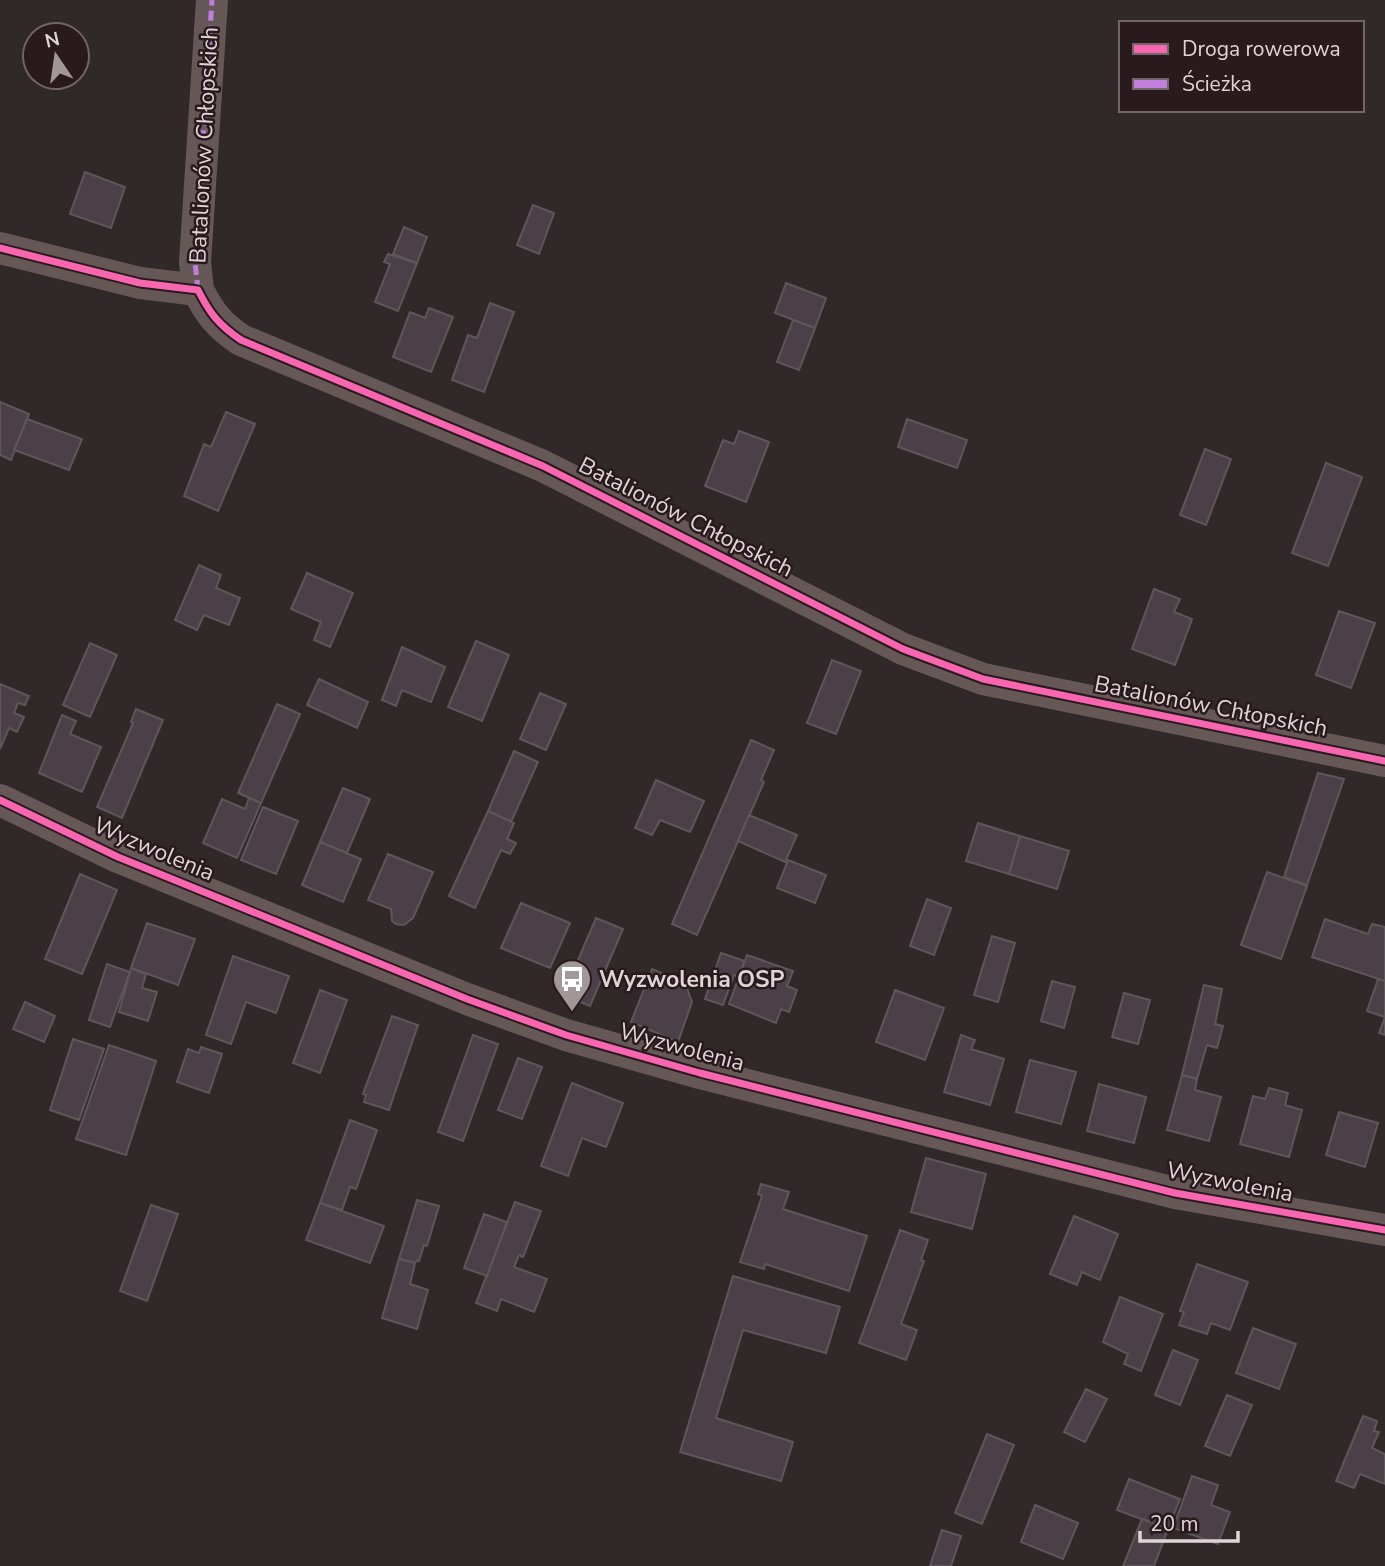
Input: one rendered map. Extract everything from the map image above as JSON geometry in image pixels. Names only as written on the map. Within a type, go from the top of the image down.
[{"type":"street","name":"Batalionów Chłopskich","points":[[212,0],[195,261],[198,290],[208,311],[222,327],[241,340],[543,466],[903,649],[983,680],[1385,761]]},
{"type":"street","name":"Batalionów Chłopskich","points":[[0,248],[140,283],[198,290]]},
{"type":"street","name":"Wyzwolenia","points":[[0,800],[118,857],[467,999],[566,1035],[700,1073],[1175,1193],[1385,1230]]},
{"type":"building","points":[[85,172],[125,187],[111,228],[70,214]]},
{"type":"building","points":[[533,205],[554,213],[539,254],[517,245]]},
{"type":"building","points":[[404,227],[427,237],[417,263],[393,254]]},
{"type":"building","points":[[388,254],[417,263],[398,311],[375,302],[390,264],[384,262]]},
{"type":"building","points":[[786,283],[826,298],[815,328],[775,313]]},
{"type":"building","points":[[490,303],[514,312],[484,392],[452,380],[468,335],[477,338]]},
{"type":"building","points":[[429,308],[453,317],[431,372],[393,357],[410,312],[425,318]]},
{"type":"building","points":[[793,320],[815,328],[799,370],[777,362]]},
{"type":"building","points":[[0,402],[29,414],[11,460],[0,455]]},
{"type":"building","points":[[226,412],[255,424],[218,511],[184,496],[204,444],[211,447]]},
{"type":"building","points":[[27,419],[82,439],[69,470],[14,450]]},
{"type":"building","points":[[907,419],[967,440],[957,468],[898,447]]},
{"type":"building","points":[[739,431],[769,442],[746,502],[705,486],[723,440],[734,444]]},
{"type":"building","points":[[1205,449],[1231,459],[1206,525],[1180,515]]},
{"type":"building","points":[[1326,463],[1362,477],[1328,566],[1292,553]]},
{"type":"building","points":[[199,565],[221,575],[216,588],[240,598],[229,625],[204,615],[197,630],[175,620]]},
{"type":"building","points":[[307,573],[353,593],[330,647],[314,640],[321,622],[291,609]]},
{"type":"building","points":[[1154,589],[1180,599],[1174,612],[1192,619],[1175,665],[1132,649]]},
{"type":"building","points":[[1339,611],[1375,623],[1351,688],[1316,675]]},
{"type":"building","points":[[476,641],[509,655],[482,721],[448,707]]},
{"type":"building","points":[[90,643],[117,655],[90,717],[63,705]]},
{"type":"building","points":[[402,647],[445,667],[431,702],[402,690],[396,706],[382,700]]},
{"type":"building","points":[[832,660],[861,671],[836,734],[807,723]]},
{"type":"building","points":[[319,679],[368,702],[357,728],[307,705]]},
{"type":"building","points":[[0,684],[29,696],[25,705],[18,703],[14,713],[24,717],[17,732],[9,728],[0,749]]},
{"type":"building","points":[[540,693],[566,704],[546,750],[520,739]]},
{"type":"building","points":[[277,704],[300,714],[261,803],[238,793]]},
{"type":"building","points":[[136,709],[163,720],[122,818],[97,807],[133,723],[131,722]]},
{"type":"building","points":[[62,715],[76,721],[70,734],[101,747],[82,792],[39,773]]},
{"type":"building","points":[[751,740],[774,750],[761,780],[764,782],[697,935],[672,924]]},
{"type":"building","points":[[514,751],[538,762],[511,822],[488,811]]},
{"type":"building","points":[[1318,773],[1344,779],[1307,885],[1284,877]]},
{"type":"building","points":[[656,780],[704,801],[690,832],[660,820],[652,835],[635,828]]},
{"type":"building","points":[[343,788],[370,799],[347,853],[320,842]]},
{"type":"building","points":[[249,798],[261,803],[237,858],[203,843],[222,799],[245,809]]},
{"type":"building","points":[[263,807],[298,821],[276,874],[241,860]]},
{"type":"building","points":[[488,811],[514,823],[507,839],[516,843],[510,854],[501,850],[475,908],[449,896]]},
{"type":"building","points":[[749,815],[797,835],[785,862],[738,841]]},
{"type":"building","points":[[978,823],[1020,836],[1009,874],[966,861]]},
{"type":"building","points":[[1020,836],[1069,851],[1057,889],[1009,874]]},
{"type":"building","points":[[320,842],[361,859],[343,902],[302,885]]},
{"type":"building","points":[[388,854],[433,872],[413,918],[404,925],[392,921],[391,909],[368,900]]},
{"type":"building","points":[[788,860],[826,875],[815,903],[777,888]]},
{"type":"building","points":[[1267,872],[1307,886],[1281,959],[1241,945]]},
{"type":"building","points":[[80,874],[117,890],[82,974],[45,959]]},
{"type":"building","points":[[927,899],[951,908],[934,955],[910,946]]},
{"type":"building","points":[[521,903],[570,923],[550,968],[501,948]]},
{"type":"building","points":[[596,918],[623,929],[590,1006],[563,995]]},
{"type":"building","points":[[1325,919],[1368,934],[1372,924],[1385,927],[1385,981],[1312,957]]},
{"type":"building","points":[[147,923],[195,939],[178,985],[131,968]]},
{"type":"building","points":[[992,936],[1015,943],[998,1002],[974,995]]},
{"type":"building","points":[[721,953],[745,961],[739,977],[734,975],[723,1005],[705,999]]},
{"type":"building","points":[[747,955],[793,971],[787,986],[797,990],[789,1012],[781,1009],[776,1023],[729,1004]]},
{"type":"building","points":[[233,956],[289,976],[276,1013],[246,1002],[231,1044],[206,1035]]},
{"type":"building","points":[[107,964],[130,972],[110,1027],[89,1020]]},
{"type":"building","points":[[131,968],[146,974],[142,988],[157,992],[148,1021],[119,1012]]},
{"type":"building","points":[[652,969],[685,983],[692,1002],[678,1042],[631,1022]]},
{"type":"building","points":[[1378,979],[1385,981],[1385,1017],[1367,1011]]},
{"type":"building","points":[[1052,981],[1075,987],[1064,1028],[1041,1021]]},
{"type":"building","points":[[1204,985],[1222,989],[1215,1024],[1223,1026],[1217,1048],[1207,1045],[1197,1079],[1182,1075]]},
{"type":"building","points":[[320,990],[347,1000],[320,1073],[293,1063]]},
{"type":"building","points":[[895,990],[944,1008],[925,1060],[876,1042]]},
{"type":"building","points":[[1124,993],[1150,1000],[1138,1044],[1112,1037]]},
{"type":"building","points":[[25,1002],[55,1016],[44,1042],[13,1029]]},
{"type":"building","points":[[392,1016],[418,1025],[389,1110],[364,1102],[366,1095],[363,1094]]},
{"type":"building","points":[[1385,1017],[1385,1035],[1379,1033]]},
{"type":"building","points":[[473,1035],[498,1044],[463,1141],[438,1132]]},
{"type":"building","points":[[961,1035],[975,1040],[971,1049],[1004,1059],[990,1105],[944,1092]]},
{"type":"building","points":[[73,1039],[104,1049],[79,1120],[50,1110]]},
{"type":"building","points":[[109,1045],[156,1061],[126,1155],[76,1139]]},
{"type":"building","points":[[201,1047],[222,1054],[209,1093],[177,1082],[188,1049],[199,1053]]},
{"type":"building","points":[[518,1058],[542,1067],[522,1119],[498,1110]]},
{"type":"building","points":[[1030,1060],[1076,1072],[1061,1124],[1016,1112]]},
{"type":"building","points":[[1182,1075],[1197,1079],[1195,1090],[1221,1097],[1209,1141],[1167,1130]]},
{"type":"building","points":[[572,1083],[623,1103],[606,1147],[582,1138],[568,1176],[541,1166]]},
{"type":"building","points":[[1099,1084],[1146,1097],[1134,1143],[1087,1131]]},
{"type":"building","points":[[1269,1088],[1288,1093],[1285,1105],[1302,1110],[1289,1157],[1240,1144],[1253,1096],[1265,1099]]},
{"type":"building","points":[[1339,1112],[1378,1123],[1365,1167],[1326,1155]]},
{"type":"building","points":[[350,1120],[377,1130],[356,1189],[350,1187],[342,1210],[320,1203]]},
{"type":"building","points":[[926,1158],[986,1174],[972,1229],[911,1212]]},
{"type":"building","points":[[761,1184],[789,1192],[783,1209],[867,1236],[849,1291],[765,1264],[764,1269],[740,1262],[762,1196],[758,1194]]},
{"type":"building","points":[[417,1200],[439,1206],[427,1246],[424,1245],[419,1261],[415,1263],[399,1259]]},
{"type":"building","points":[[515,1202],[541,1211],[523,1257],[519,1255],[514,1267],[547,1279],[534,1312],[501,1299],[497,1311],[476,1303]]},
{"type":"building","points":[[320,1203],[384,1226],[370,1263],[306,1240]]},
{"type":"building","points":[[151,1205],[178,1214],[147,1301],[120,1291]]},
{"type":"building","points":[[484,1214],[507,1222],[487,1276],[464,1268]]},
{"type":"building","points":[[1074,1216],[1118,1234],[1100,1280],[1082,1272],[1077,1285],[1050,1274]]},
{"type":"building","points":[[900,1230],[928,1240],[921,1260],[924,1261],[901,1324],[917,1330],[906,1360],[859,1343]]},
{"type":"building","points":[[399,1259],[415,1263],[410,1284],[428,1290],[417,1329],[382,1318]]},
{"type":"building","points":[[1197,1264],[1248,1282],[1230,1330],[1211,1323],[1207,1334],[1179,1325],[1184,1312],[1180,1311]]},
{"type":"building","points":[[733,1276],[840,1307],[826,1353],[743,1330],[716,1418],[793,1442],[781,1481],[680,1452]]},
{"type":"building","points":[[1120,1297],[1163,1314],[1141,1371],[1124,1364],[1128,1354],[1103,1342]]},
{"type":"building","points":[[1253,1328],[1296,1344],[1279,1389],[1236,1373]]},
{"type":"building","points":[[1173,1350],[1198,1360],[1180,1405],[1155,1395]]},
{"type":"building","points":[[1086,1389],[1107,1399],[1085,1442],[1064,1432]]},
{"type":"building","points":[[1227,1395],[1252,1405],[1230,1456],[1205,1446]]},
{"type":"building","points":[[1363,1416],[1377,1421],[1374,1431],[1379,1432],[1372,1448],[1385,1454],[1385,1484],[1360,1474],[1354,1488],[1336,1481]]},
{"type":"building","points":[[987,1434],[1014,1445],[982,1524],[955,1513]]},
{"type":"building","points":[[1192,1476],[1218,1485],[1211,1505],[1230,1512],[1218,1544],[1173,1528]]},
{"type":"building","points":[[1129,1479],[1180,1499],[1168,1529],[1117,1510]]},
{"type":"building","points":[[1035,1505],[1078,1523],[1063,1559],[1021,1542]]},
{"type":"building","points":[[1142,1519],[1168,1529],[1154,1566],[1123,1566]]},
{"type":"building","points":[[942,1530],[961,1536],[951,1566],[930,1566]]},
{"type":"marked path","points":[[198,290],[195,262],[212,0]]},
{"type":"cycle path","points":[[0,248],[140,283],[198,290],[216,318],[241,340],[543,466],[903,649],[983,679],[1385,761]]},
{"type":"cycle path","points":[[0,800],[118,857],[467,999],[566,1035],[700,1073],[1175,1193],[1385,1230]]},
{"type":"place","name":"Wyzwolenia OSP","points":[[572,1013]]}]
